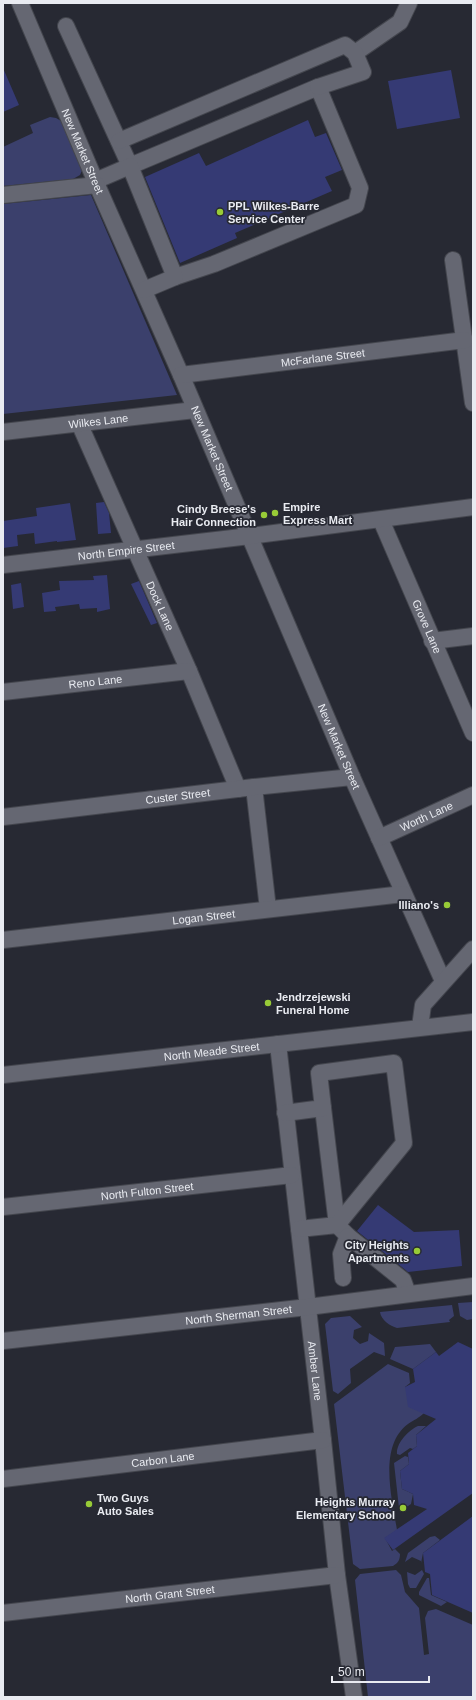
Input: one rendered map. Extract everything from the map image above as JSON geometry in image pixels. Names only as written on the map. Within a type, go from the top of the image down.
[{"type":"street","name":"New Market Street","points":[[20,3],[96,183],[181,375],[352,777],[443,981]]},
{"type":"street","points":[[355,53],[400,22],[409,3]]},
{"type":"street","points":[[66,26],[130,166],[175,277]]},
{"type":"street","points":[[3,195],[96,183],[130,166],[318,87],[363,72],[355,53],[345,45],[119,141]]},
{"type":"street","points":[[144,290],[175,277],[214,264],[356,205],[360,188],[318,87]]},
{"type":"street","points":[[453,260],[473,403]]},
{"type":"street","name":"McFarlane Street","points":[[181,375],[465,340]]},
{"type":"street","name":"Wilkes Lane","points":[[3,432],[195,410]]},
{"type":"street","name":"Dock Lane","points":[[79,423],[238,789]]},
{"type":"street","name":"North Empire Street","points":[[3,565],[473,508]]},
{"type":"street","name":"Grove Lane","points":[[381,520],[473,733]]},
{"type":"street","points":[[432,641],[473,636]]},
{"type":"street","name":"Reno Lane","points":[[3,692],[188,671]]},
{"type":"street","name":"Custer Street","points":[[3,816],[352,777]]},
{"type":"street","points":[[254,787],[268,909]]},
{"type":"street","name":"Worth Lane","points":[[379,838],[473,795]]},
{"type":"street","name":"Logan Street","points":[[3,940],[403,894]]},
{"type":"street","points":[[420,1027],[423,1005],[473,949]]},
{"type":"street","name":"North Meade Street","points":[[3,1075],[473,1022]]},
{"type":"street","name":"Amber Lane","points":[[278,1044],[292,1175],[324,1440],[338,1575],[354,1697]]},
{"type":"street","points":[[343,1231],[404,1143],[394,1063],[319,1073],[323,1108],[343,1231],[341,1254],[343,1278]]},
{"type":"street","points":[[285,1113],[323,1108]]},
{"type":"street","name":"North Fulton Street","points":[[3,1208],[292,1175]]},
{"type":"street","points":[[299,1229],[343,1231],[403,1280],[408,1294]]},
{"type":"street","name":"North Sherman Street","points":[[3,1341],[308,1307],[473,1286]]},
{"type":"street","name":"Carbon Lane","points":[[3,1479],[324,1440]]},
{"type":"street","name":"North Grant Street","points":[[3,1613],[338,1575]]},
{"type":"shaded area","points":[[50,117],[56,118],[63,122],[83,168],[80,175],[73,179],[3,186],[3,147],[33,133],[30,125]]},
{"type":"shaded area","points":[[91,195],[177,395],[3,414],[3,204]]},
{"type":"shaded area","points":[[473,1302],[473,1319],[467,1320],[460,1316],[458,1303]]},
{"type":"shaded area","points":[[452,1305],[454,1316],[449,1320],[450,1322],[397,1328],[386,1322],[382,1318],[380,1312]]},
{"type":"shaded area","points":[[350,1316],[362,1327],[354,1330],[353,1338],[360,1344],[368,1341],[369,1333],[384,1343],[385,1356],[374,1352],[350,1369],[351,1383],[338,1394],[333,1391],[325,1324],[331,1318]]},
{"type":"shaded area","points":[[430,1344],[436,1352],[413,1369],[390,1359],[395,1347]]},
{"type":"shaded area","points":[[388,1364],[409,1373],[410,1383],[405,1387],[424,1413],[408,1424],[399,1434],[393,1445],[390,1459],[390,1489],[397,1530],[385,1538],[392,1551],[395,1549],[400,1554],[399,1560],[393,1566],[360,1569],[353,1564],[334,1404]]},
{"type":"shaded area","points":[[418,1426],[426,1426],[416,1435],[417,1446],[413,1449],[410,1448],[400,1455],[397,1454],[397,1450],[404,1437]]},
{"type":"shaded area","points":[[405,1456],[408,1457],[409,1464],[400,1471],[402,1489],[413,1494],[411,1504],[402,1510],[399,1508],[394,1463]]},
{"type":"shaded area","points":[[435,1536],[440,1540],[423,1553],[421,1563],[421,1561],[412,1557],[405,1562],[408,1553],[430,1537]]},
{"type":"shaded area","points":[[396,1570],[401,1575],[405,1592],[419,1608],[424,1655],[429,1654],[425,1618],[428,1611],[436,1609],[473,1625],[473,1697],[368,1697],[355,1580],[360,1574]]},
{"type":"shaded area","points":[[422,1570],[424,1574],[416,1588],[410,1588],[408,1584],[407,1572],[415,1575]]},
{"type":"shaded area","points":[[427,1578],[429,1578],[431,1595],[447,1602],[441,1606],[419,1595],[419,1592]]},
{"type":"building","points":[[3,68],[19,105],[3,112]]},
{"type":"building","points":[[451,70],[460,118],[397,129],[388,81]]},
{"type":"building","name":"PPL Wilkes-Barre Service Center","points":[[308,120],[315,137],[326,133],[342,170],[325,177],[332,191],[235,233],[237,238],[180,263],[145,177],[199,153],[206,166]]},
{"type":"building","points":[[104,502],[109,513],[111,533],[98,534],[96,503]]},
{"type":"building","points":[[70,503],[76,540],[35,544],[34,533],[17,535],[18,546],[3,548],[3,521],[37,516],[36,508]]},
{"type":"building","points":[[107,575],[110,609],[97,612],[97,608],[80,609],[79,604],[55,607],[56,611],[44,612],[42,593],[60,590],[59,581],[94,580],[93,576]]},
{"type":"building","points":[[139,581],[157,623],[151,625],[131,584]]},
{"type":"building","points":[[21,583],[24,607],[13,609],[11,585]]},
{"type":"building","name":"City Heights Apartments","points":[[378,1205],[414,1232],[459,1230],[462,1266],[408,1272],[357,1231]]},
{"type":"building","name":"Heights Murray Elementary School","points":[[458,1342],[473,1349],[473,1493],[393,1550],[384,1538],[427,1509],[414,1505],[413,1494],[402,1489],[400,1471],[409,1464],[408,1453],[417,1446],[416,1435],[436,1419],[408,1407],[405,1387],[415,1382],[413,1369],[436,1352],[439,1356]]},
{"type":"building","points":[[473,1516],[473,1613],[432,1595],[430,1574],[425,1572],[423,1553]]},
{"type":"place","name":"PPL Wilkes-Barre Service Center","points":[[220,212]]},
{"type":"place","name":"Empire Express Mart","points":[[275,513]]},
{"type":"place","name":"Cindy Breese's Hair Connection","points":[[264,515]]},
{"type":"place","name":"Illiano's","points":[[447,905]]},
{"type":"place","name":"Jendrzejewski Funeral Home","points":[[268,1003]]},
{"type":"place","name":"City Heights Apartments","points":[[417,1251]]},
{"type":"place","name":"Two Guys Auto Sales","points":[[89,1504]]},
{"type":"place","name":"Heights Murray Elementary School","points":[[403,1508]]}]
